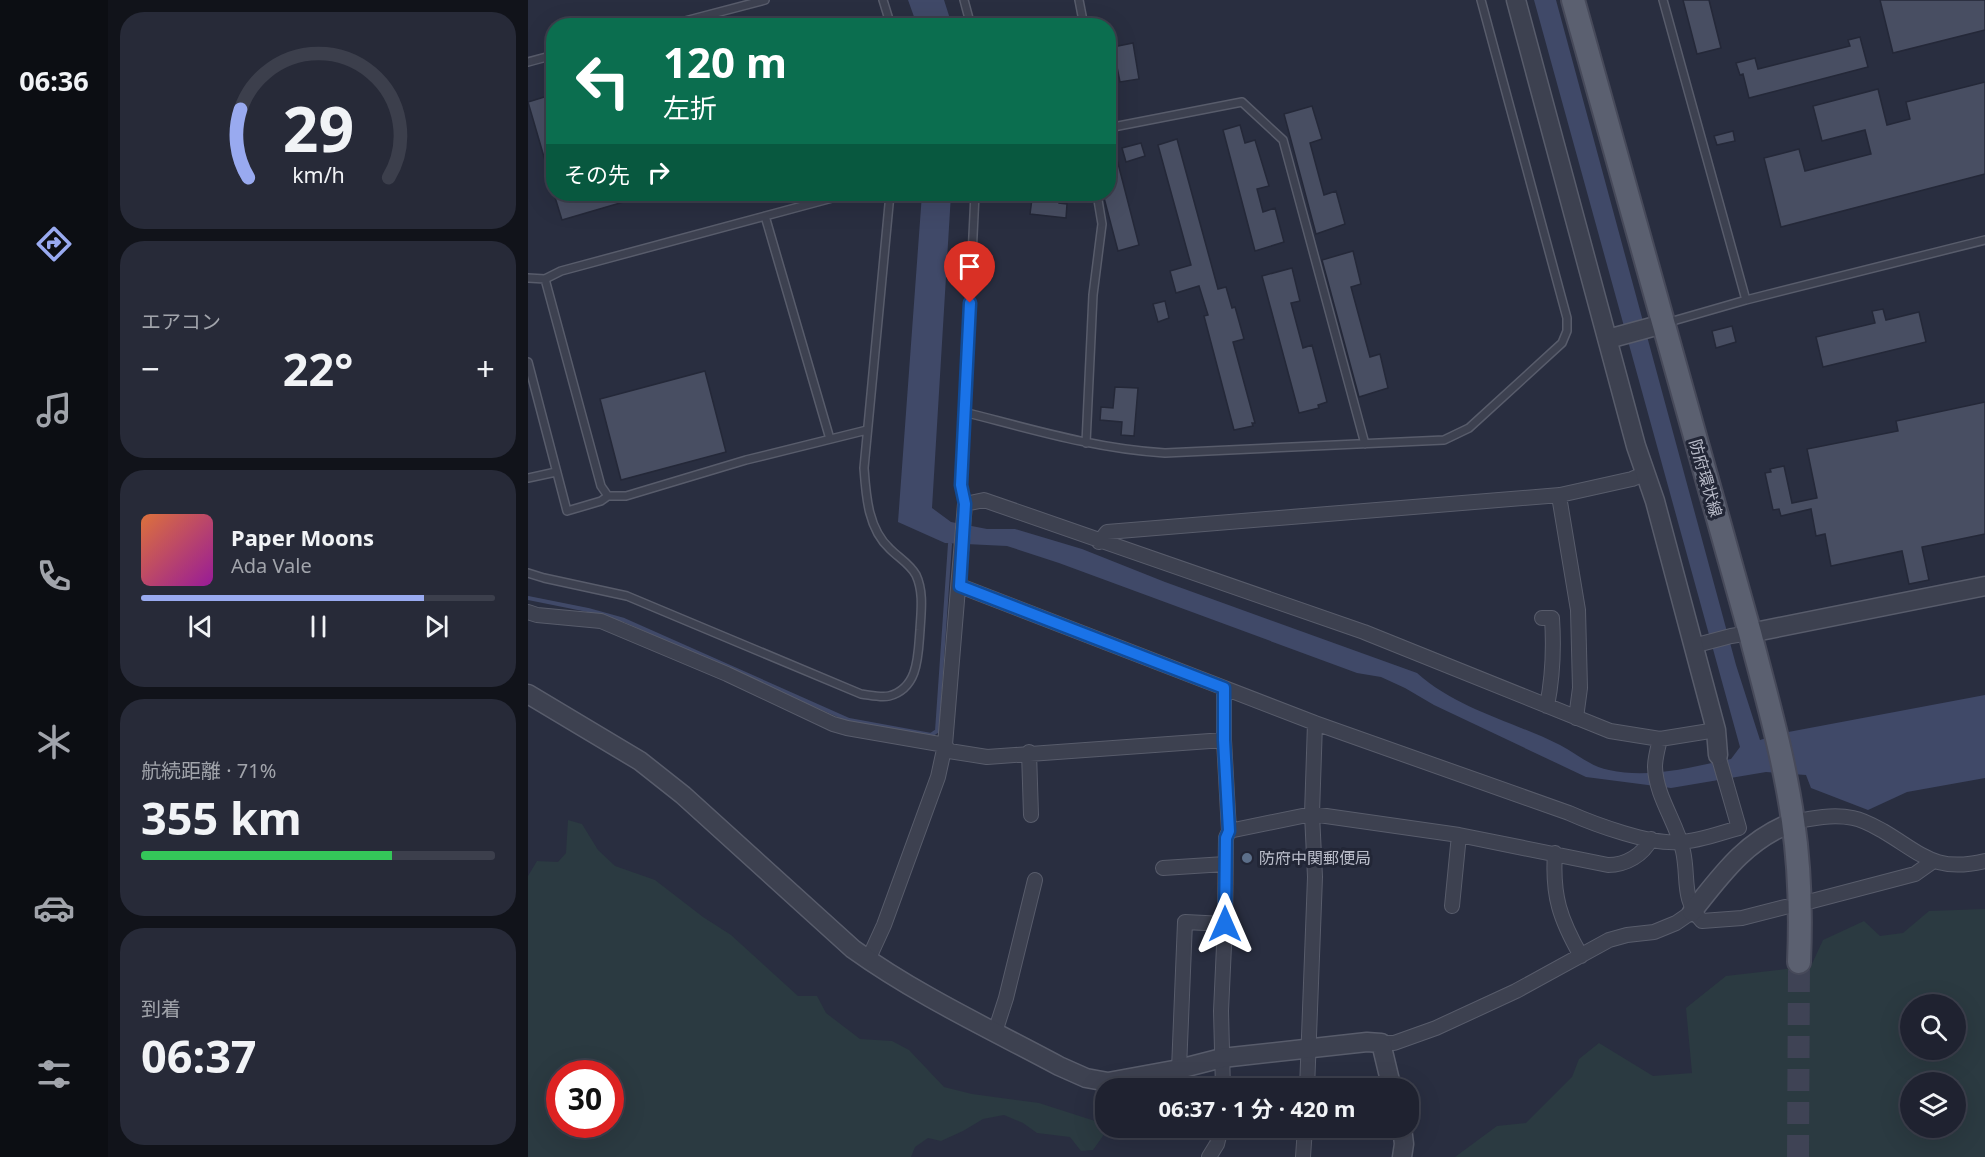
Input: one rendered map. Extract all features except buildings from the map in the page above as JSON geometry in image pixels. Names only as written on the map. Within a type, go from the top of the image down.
[{"type":"main road","name":"防府環状線","points":[[1573,0],[1663,324],[1740,635],[1775,729],[1786,777],[1800,884],[1799,962]]},
{"type":"street","points":[[960,586],[1315,723],[1569,813],[1599,826],[1651,839],[1680,842],[1739,828],[1718,755],[1716,730],[1696,645],[1655,501],[1644,474],[1611,338],[1516,0]]},
{"type":"street","points":[[1611,338],[1663,324]]},
{"type":"street","points":[[1099,542],[1107,532],[1560,495],[1632,479],[1644,474]]},
{"type":"street","points":[[1560,495],[1578,610],[1580,688],[1576,718]]},
{"type":"street","points":[[868,960],[884,925],[938,777],[945,745],[965,504],[984,500],[1099,542],[1364,632],[1610,731],[1660,739],[1716,730]]},
{"type":"street","points":[[1696,645],[1985,586]]},
{"type":"street","points":[[528,612],[537,615],[601,621],[727,674],[833,724],[945,745],[949,751],[987,757],[1029,752],[1224,740]]},
{"type":"street","points":[[1542,618],[1552,618],[1554,656],[1547,706]]},
{"type":"street","points":[[1223,1078],[1221,1011],[1226,838],[1229,831],[1224,740],[1224,688]]},
{"type":"street","points":[[528,694],[640,761],[683,795],[868,960],[898,979],[1059,1066],[1086,1078],[1108,1082],[1179,1069],[1222,1058],[1367,1042],[1394,1043],[1436,1028],[1516,991],[1609,940],[1654,932],[1676,923],[1692,912],[1737,857],[1761,837],[1793,822],[1825,816],[1854,818],[1871,824],[1932,862],[1955,865],[1985,861]]},
{"type":"street","points":[[1308,1078],[1315,877],[1312,814],[1315,723]]},
{"type":"street","points":[[1660,739],[1655,767],[1661,793],[1683,852],[1688,900],[1692,912],[1702,921],[1742,918],[1785,908]]},
{"type":"street","points":[[1029,752],[1030,815]]},
{"type":"street","points":[[1229,831],[1312,814],[1459,835],[1608,865],[1619,865],[1629,861],[1647,846],[1651,839]]},
{"type":"street","points":[[1452,906],[1459,835]]},
{"type":"street","points":[[1555,853],[1554,885],[1560,912],[1565,927],[1581,956]]},
{"type":"street","points":[[1812,901],[1915,874],[1932,862]]},
{"type":"street","points":[[1163,868],[1225,864]]},
{"type":"street","points":[[995,1032],[1006,998],[1035,880]]},
{"type":"street","points":[[1179,1069],[1185,922],[1225,924]]},
{"type":"street","points":[[1381,1043],[1389,1078]]},
{"type":"street","points":[[1209,1157],[1218,1138]]},
{"type":"street","points":[[1303,1157],[1304,1138]]},
{"type":"street","points":[[1402,1157],[1403,1138]]},
{"type":"lane","points":[[696,18],[765,0]]},
{"type":"lane","points":[[883,0],[889,18]]},
{"type":"lane","points":[[964,0],[969,18]]},
{"type":"lane","points":[[1079,0],[1082,18]]},
{"type":"lane","points":[[964,412],[1086,443],[1130,451],[1165,453],[1444,440],[1469,428],[1562,343],[1567,318],[1481,0]]},
{"type":"lane","points":[[1663,0],[1746,300]]},
{"type":"lane","points":[[528,62],[546,57]]},
{"type":"lane","points":[[1116,126],[1242,102],[1283,140],[1365,444]]},
{"type":"lane","points":[[528,278],[545,279],[561,271],[821,201]]},
{"type":"lane","points":[[528,573],[627,596],[861,694],[888,696],[908,684],[915,673],[922,607],[916,576],[876,533],[871,518],[864,468],[889,201]]},
{"type":"lane","points":[[965,504],[961,485],[975,201]]},
{"type":"lane","points":[[1086,443],[1093,295],[1102,224],[1099,201]]},
{"type":"lane","points":[[765,216],[830,439]]},
{"type":"lane","points":[[1663,324],[1746,300],[1985,240]]},
{"type":"lane","points":[[545,279],[601,486],[608,496]]},
{"type":"lane","points":[[528,362],[567,511],[600,501],[608,496],[626,496],[746,460],[867,430]]},
{"type":"lane","points":[[528,478],[556,472]]},
{"type":"shaded area","points":[[568,820],[582,824],[598,850],[615,866],[655,880],[703,917],[731,935],[798,996],[817,996],[826,1013],[860,1039],[892,1041],[909,1050],[944,1087],[972,1094],[1039,1103],[1095,1121],[1095,1138],[1101,1138],[1093,1150],[1081,1151],[1070,1137],[1037,1133],[1023,1123],[1004,1115],[983,1119],[941,1141],[928,1138],[915,1147],[911,1157],[528,1157],[528,876],[537,861],[558,862],[566,853]]},
{"type":"shaded area","points":[[1985,909],[1985,1157],[1455,1157],[1497,1126],[1526,1123],[1572,1077],[1579,1059],[1599,1043],[1653,1076],[1692,1073],[1686,1008],[1726,976],[1811,966],[1823,940],[1864,921],[1880,936],[1903,933],[1929,911]]},
{"type":"water","points":[[908,0],[944,0],[950,18],[914,18]]},
{"type":"water","points":[[1534,0],[1556,0],[1736,665],[1760,740],[1783,733],[1985,695],[1985,778],[1907,792],[1868,810],[1811,788],[1806,775],[1766,772],[1671,788],[1586,777],[1434,705],[1381,677],[1357,673],[1007,546],[945,543],[898,522],[921,201],[951,201],[932,508],[951,522],[987,529],[1015,529],[1082,549],[1165,582],[1417,673],[1449,696],[1485,714],[1542,736],[1602,768],[1624,772],[1655,773],[1731,759],[1740,747]]},
{"type":"waterway","points":[[528,598],[624,620],[849,720],[931,735],[937,731],[950,544]]},
{"type":"tunnel","points":[[1798,1157],[1799,962]]},
{"type":"place","name":"防府中関郵便局","points":[[1247,858]]},
{"type":"route","points":[[970,303],[961,485],[965,504],[960,586],[1224,688],[1224,740],[1229,831],[1226,838],[1225,924]]}]
